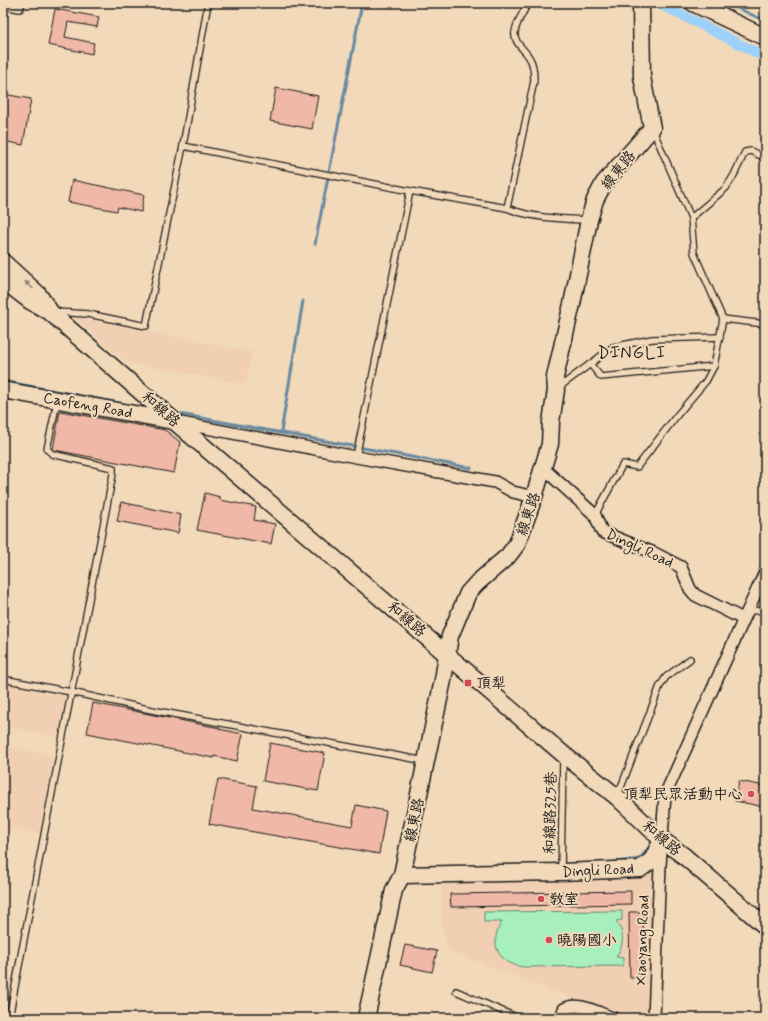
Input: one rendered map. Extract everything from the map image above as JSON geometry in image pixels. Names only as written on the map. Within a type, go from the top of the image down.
[{"type":"street","points":[[641,3],[642,77],[652,128]]},
{"type":"street","points":[[693,3],[765,37]]},
{"type":"street","name":"線東路","points":[[366,1018],[394,890],[402,875],[443,680],[450,636],[468,593],[477,583],[508,556],[518,544],[550,444],[551,422],[556,390],[555,377],[589,220],[595,200],[604,183],[652,128]]},
{"type":"street","points":[[3,262],[38,294],[50,312]]},
{"type":"street","points":[[3,280],[30,301],[50,312]]},
{"type":"street","name":"和線路","points":[[50,312],[174,421],[563,754],[617,797],[662,840],[684,856],[765,926]]},
{"type":"street","name":"Caofeng Road","points":[[3,390],[174,421]]},
{"type":"street","points":[[174,421],[356,457],[495,482],[513,492],[534,497]]},
{"type":"street","name":"Dingli Road","points":[[542,468],[595,515],[602,532],[654,553],[681,568],[690,589],[695,595],[745,615]]},
{"type":"street","name":"Dingli Road","points":[[402,875],[640,869],[652,860],[662,840],[665,795],[765,572]]},
{"type":"street","name":"Xiaoyang Road","points":[[654,1018],[662,840]]},
{"type":"street","points":[[562,1018],[564,1009],[570,1006],[579,1006],[613,1018]]},
{"type":"lane","points":[[3,6],[20,9],[22,3]]},
{"type":"lane","points":[[50,312],[88,314],[146,326],[183,146],[208,3]]},
{"type":"lane","points":[[507,208],[534,81],[533,68],[530,59],[517,41],[514,34],[528,3]]},
{"type":"lane","points":[[595,515],[623,464],[637,467],[706,381],[714,366],[723,319],[694,253],[691,218],[652,128]]},
{"type":"lane","points":[[183,146],[410,191],[507,208],[517,213],[563,219],[589,220]]},
{"type":"lane","points":[[691,218],[726,188],[745,152],[751,151],[765,158]]},
{"type":"lane","points":[[356,457],[410,191]]},
{"type":"lane","points":[[723,319],[765,324]]},
{"type":"lane","points":[[556,390],[612,346],[652,339],[720,337]]},
{"type":"lane","points":[[590,364],[601,377],[714,366]]},
{"type":"lane","points":[[9,1018],[113,474],[113,468],[52,454],[47,449],[58,400]]},
{"type":"lane","points":[[745,615],[765,610]]},
{"type":"lane","points":[[617,797],[660,686],[666,677],[690,659]]},
{"type":"lane","points":[[3,679],[152,710],[426,762]]},
{"type":"lane","name":"和線路325巷","points":[[561,872],[563,754]]},
{"type":"lane","points":[[456,991],[518,1018]]},
{"type":"shaded area","points":[[72,316],[252,352],[246,384],[126,362]]},
{"type":"shaded area","points":[[3,684],[66,697],[58,737],[3,726]]},
{"type":"shaded area","points":[[3,746],[55,756],[40,834],[3,827]]},
{"type":"shaded area","name":"曉陽國小","points":[[656,867],[650,1018],[624,1018],[449,951],[442,930],[441,877]]},
{"type":"shaded area","points":[[3,978],[11,979],[5,1018],[3,1018]]},
{"type":"green space","points":[[622,911],[622,920],[616,921],[621,930],[622,944],[616,957],[623,958],[623,966],[517,966],[509,963],[503,958],[496,946],[498,930],[502,922],[484,922],[484,912]]},
{"type":"building","points":[[55,9],[99,17],[97,27],[68,22],[65,37],[94,43],[92,54],[48,45]]},
{"type":"building","points":[[276,88],[318,96],[312,129],[270,121]]},
{"type":"building","points":[[3,94],[31,99],[23,145],[3,141]]},
{"type":"building","points":[[72,180],[144,195],[141,212],[118,207],[117,211],[68,202]]},
{"type":"building","points":[[60,411],[165,430],[180,442],[174,473],[54,450]]},
{"type":"building","points":[[205,493],[220,497],[220,500],[256,507],[254,520],[275,524],[271,544],[197,530]]},
{"type":"building","points":[[121,502],[181,515],[178,533],[117,521]]},
{"type":"building","points":[[93,703],[220,728],[219,729],[243,734],[237,761],[214,756],[214,758],[87,733]]},
{"type":"building","points":[[270,743],[325,753],[318,791],[263,781]]},
{"type":"building","points":[[218,779],[257,786],[253,808],[352,826],[356,805],[386,811],[379,854],[209,824]]},
{"type":"building","name":"頂犁民眾活動中心","points":[[739,781],[765,786],[765,807],[735,801]]},
{"type":"building","name":"教室","points":[[631,891],[631,904],[451,907],[450,894]]},
{"type":"building","points":[[629,912],[643,912],[644,977],[630,978]]},
{"type":"building","points":[[405,945],[437,951],[432,972],[400,965]]},
{"type":"waterway","points":[[315,244],[362,3]]},
{"type":"waterway","points":[[658,3],[765,57]]},
{"type":"waterway","points":[[727,3],[765,21]]},
{"type":"waterway","points":[[281,432],[303,301]]},
{"type":"waterway","points":[[3,381],[124,404]]},
{"type":"waterway","points":[[174,413],[471,468]]},
{"type":"waterway","points":[[656,827],[658,815]]},
{"type":"waterway","points":[[615,862],[640,859],[653,842]]},
{"type":"place","name":"頂犁","points":[[468,683]]},
{"type":"place","name":"頂犁民眾活動中心","points":[[751,794]]},
{"type":"place","name":"教室","points":[[541,899]]},
{"type":"place","name":"曉陽國小","points":[[549,940]]},
{"type":"district","name":"DINGLI","points":[[632,352]]}]
